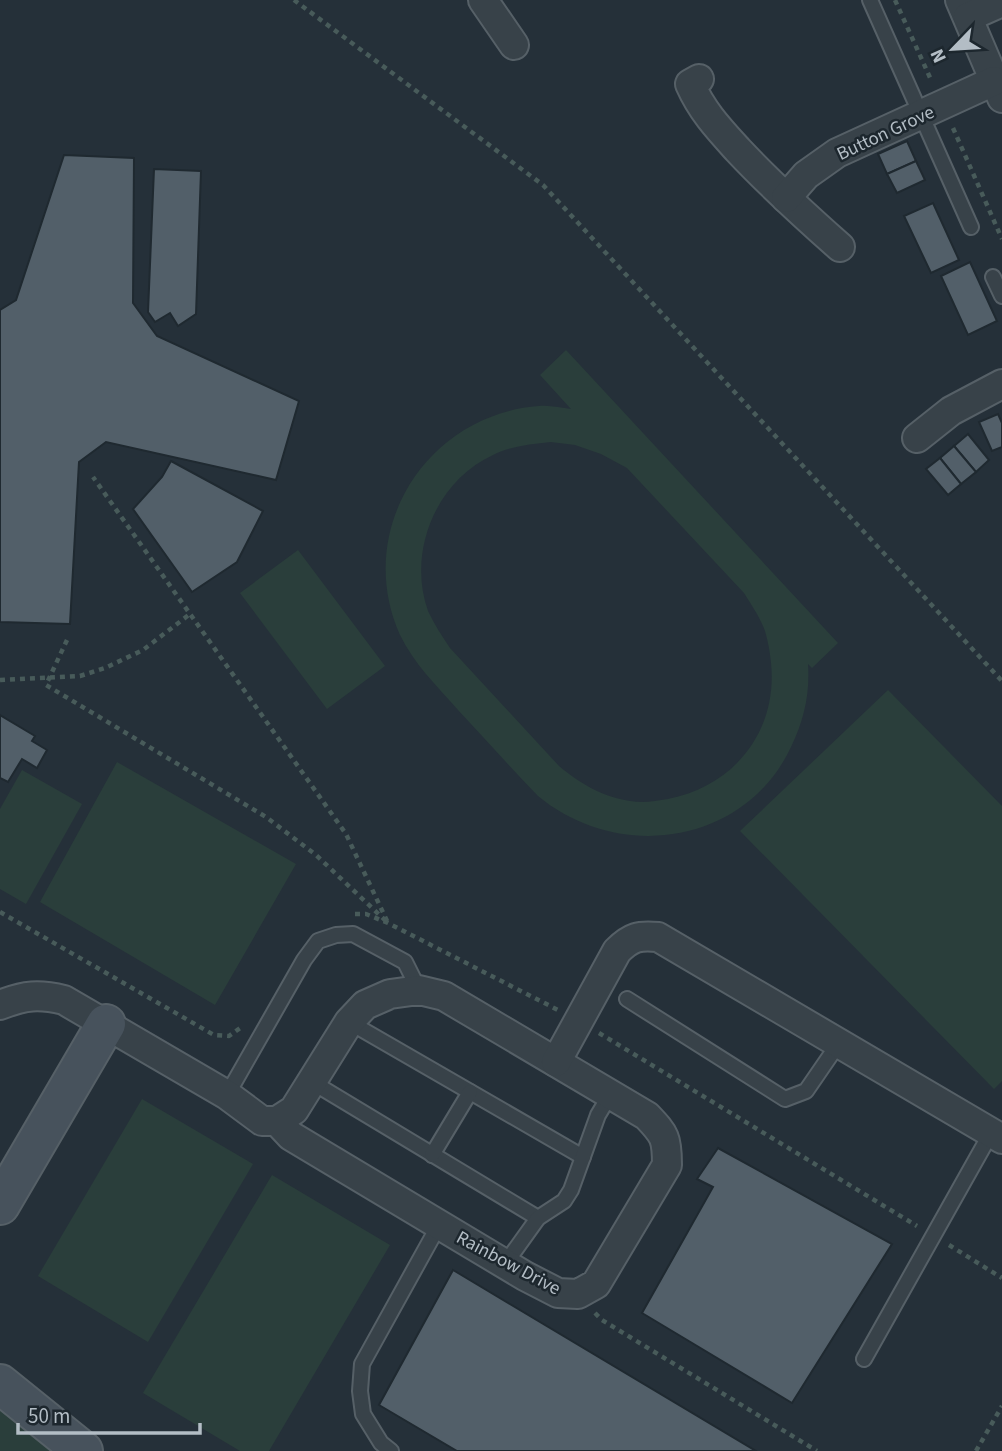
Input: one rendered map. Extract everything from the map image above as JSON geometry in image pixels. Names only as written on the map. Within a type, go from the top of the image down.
[{"type":"street","points":[[483,0],[514,45]]},
{"type":"street","points":[[998,90],[964,8],[1002,2]]},
{"type":"street","points":[[699,79],[690,85],[709,119],[786,198],[840,247]]},
{"type":"street","name":"Button Grove","points":[[786,198],[806,175],[837,153],[921,115],[998,90]]},
{"type":"street","points":[[917,438],[951,411],[1002,384]]},
{"type":"street","points":[[556,1062],[617,951],[625,943],[641,936],[658,937],[996,1136]]},
{"type":"street","name":"Rainbow Drive","points":[[0,1005],[21,997],[43,995],[64,1000],[227,1095],[262,1121],[277,1121],[294,1110],[349,1022],[365,1005],[390,994],[419,990],[444,996],[647,1116],[661,1131],[667,1143],[667,1165],[596,1284],[579,1294],[558,1293],[291,1136],[277,1121]]},
{"type":"street","points":[[0,1205],[106,1024]]},
{"type":"street","points":[[0,1384],[83,1451]]},
{"type":"lane","points":[[870,0],[971,227]]},
{"type":"lane","points":[[993,277],[1002,296]]},
{"type":"lane","points":[[227,1095],[304,960],[318,942],[336,935],[353,933],[405,962],[419,990]]},
{"type":"lane","points":[[627,999],[785,1099],[806,1091],[839,1043]]},
{"type":"lane","points":[[349,1022],[583,1157]]},
{"type":"lane","points":[[312,1082],[538,1218]]},
{"type":"lane","points":[[432,1155],[470,1092]]},
{"type":"lane","points":[[505,1264],[538,1218],[564,1201],[598,1115],[610,1095]]},
{"type":"lane","points":[[864,1359],[996,1136]]},
{"type":"lane","points":[[391,1451],[381,1443],[363,1414],[360,1391],[362,1364],[439,1224]]},
{"type":"path","points":[[294,0],[543,186],[1002,681]]},
{"type":"path","points":[[67,640],[46,685],[266,817],[316,855],[388,923],[346,834],[93,477]]},
{"type":"path","points":[[0,680],[80,676],[105,668],[143,650],[190,614]]},
{"type":"path","points":[[579,1294],[602,1320],[817,1451]]},
{"type":"path","points":[[976,1451],[1002,1406]]},
{"type":"green space","points":[[566,350],[838,643],[812,668],[808,664],[807,696],[799,727],[791,747],[770,780],[743,805],[712,823],[678,833],[642,836],[605,830],[570,817],[538,796],[518,775],[426,674],[400,635],[388,595],[386,556],[394,519],[410,484],[433,454],[463,430],[499,414],[539,406],[571,409],[540,375]],"holes":[[[551,442],[575,445],[601,454],[627,468],[744,593],[765,631],[771,659],[771,688],[767,711],[759,732],[732,768],[713,782],[692,792],[655,801],[630,801],[598,791],[578,780],[559,766],[450,648],[428,611],[422,588],[424,543],[442,500],[456,482],[473,467],[507,449]]]},
{"type":"green space","points":[[298,550],[385,666],[327,709],[240,593]]},
{"type":"green space","points":[[888,690],[1002,806],[1002,1081],[994,1089],[740,831]]},
{"type":"green space","points":[[117,762],[296,864],[215,1005],[40,902]]},
{"type":"green space","points":[[22,770],[82,804],[26,904],[0,889],[0,809]]},
{"type":"green space","points":[[142,1099],[253,1164],[148,1342],[38,1276]]},
{"type":"green space","points":[[272,1175],[390,1245],[269,1451],[240,1451],[143,1393]]},
{"type":"green space","points":[[0,1386],[78,1451],[0,1451]]},
{"type":"building","points":[[907,141],[916,161],[887,174],[878,154]]},
{"type":"building","points":[[64,155],[134,158],[133,303],[157,336],[299,401],[276,480],[106,442],[79,462],[70,624],[0,622],[0,310],[16,300]]},
{"type":"building","points":[[916,161],[925,180],[897,193],[887,174]]},
{"type":"building","points":[[154,169],[201,171],[196,314],[178,326],[170,313],[155,322],[148,312]]},
{"type":"building","points":[[933,203],[959,260],[931,273],[904,216]]},
{"type":"building","points":[[970,262],[997,321],[968,335],[941,276]]},
{"type":"building","points":[[998,414],[1002,423],[1002,447],[992,451],[979,422]]},
{"type":"building","points":[[968,434],[989,460],[976,472],[954,446]]},
{"type":"building","points":[[954,446],[976,472],[961,484],[940,458]]},
{"type":"building","points":[[940,458],[961,484],[948,495],[926,469]]},
{"type":"building","points":[[171,461],[263,511],[237,562],[192,592],[133,509],[162,477]]},
{"type":"building","points":[[0,715],[35,736],[32,741],[47,750],[37,768],[22,759],[8,782],[0,778]]},
{"type":"building","points":[[718,1148],[892,1244],[792,1403],[642,1313],[713,1187],[697,1179]]},
{"type":"building","points":[[453,1270],[756,1451],[457,1451],[379,1405]]}]
